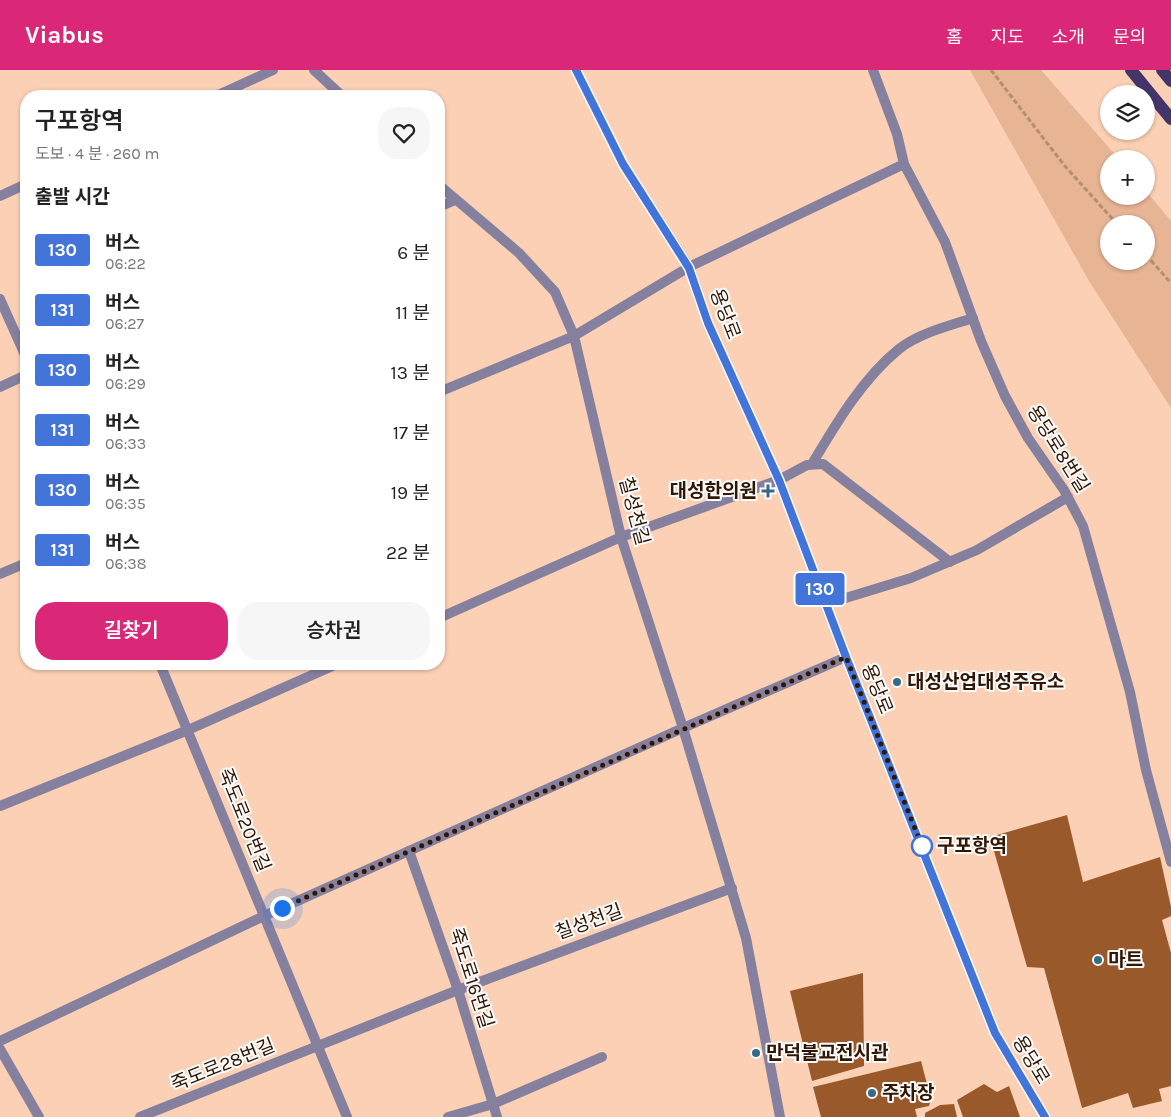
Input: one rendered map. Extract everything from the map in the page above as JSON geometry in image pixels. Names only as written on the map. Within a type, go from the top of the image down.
[{"type":"main road","name":"용당로","points":[[576,70],[623,164],[689,268],[708,323],[779,480],[846,657],[995,1033],[1045,1117]]},
{"type":"main road","points":[[1131,70],[1171,119]]},
{"type":"main road","points":[[1162,70],[1171,81]]},
{"type":"street","points":[[229,90],[273,70]]},
{"type":"street","points":[[314,70],[336,90]]},
{"type":"street","name":"용당로8번길","points":[[872,70],[897,134],[904,164],[945,242],[973,318],[1005,396],[1028,438],[1068,497],[1083,526],[1130,692],[1146,770],[1171,862]]},
{"type":"street","points":[[445,390],[574,336],[689,268],[904,164]]},
{"type":"street","points":[[0,196],[20,187]]},
{"type":"street","name":"칠성천길","points":[[445,191],[519,253],[555,292],[574,336],[621,537],[683,728],[746,938],[780,1117]]},
{"type":"street","points":[[445,204],[455,200]]},
{"type":"street","points":[[0,300],[20,344]]},
{"type":"street","points":[[812,464],[833,428],[871,376],[900,348],[924,335],[973,318]]},
{"type":"street","points":[[0,387],[20,379]]},
{"type":"street","points":[[445,615],[621,537],[779,480],[812,464],[823,464],[950,562]]},
{"type":"street","points":[[826,604],[911,578],[950,562],[977,550],[1068,497]]},
{"type":"street","points":[[0,574],[20,566]]},
{"type":"street","points":[[0,1040],[264,916],[846,657]]},
{"type":"street","name":"죽도로20번길","points":[[163,670],[319,1045],[347,1117]]},
{"type":"street","points":[[0,806],[188,730],[323,670]]},
{"type":"street","name":"죽도로16번길","points":[[409,851],[458,990],[497,1117]]},
{"type":"street","name":"칠성천길","points":[[458,990],[732,888]]},
{"type":"street","points":[[319,1045],[458,990]]},
{"type":"street","name":"죽도로28번길","points":[[140,1117],[319,1045]]},
{"type":"street","points":[[0,1049],[39,1117]]},
{"type":"street","points":[[448,1117],[493,1104],[602,1057]]},
{"type":"path","points":[[991,70],[1064,165],[1109,215]]},
{"type":"path","points":[[1155,265],[1171,282]]},
{"type":"shaded area","points":[[970,70],[1041,70],[1100,137],[1100,140],[1102,140],[1111,150],[1100,150],[1100,205],[1155,205],[1155,202],[1171,221],[1171,408],[1089,281]]},
{"type":"building","name":"마트","points":[[1067,815],[1083,882],[1160,857],[1171,907],[1171,916],[1162,920],[1171,953],[1171,1086],[1159,1089],[1162,1101],[1133,1108],[1128,1093],[1082,1108],[1044,968],[1027,967],[990,837]]},
{"type":"building","points":[[863,973],[864,1066],[812,1081],[790,991]]},
{"type":"building","name":"주차장","points":[[921,1061],[931,1099],[929,1106],[915,1109],[917,1117],[821,1117],[813,1087]]},
{"type":"building","points":[[984,1084],[997,1092],[1009,1086],[1020,1117],[963,1117],[957,1100]]},
{"type":"building","points":[[954,1104],[957,1117],[925,1117],[925,1113],[940,1105]]},
{"type":"bus line","name":"130","points":[[576,70],[623,164],[689,268],[708,323],[779,480],[846,657],[995,1033],[1045,1117]]},
{"type":"place","name":"대성한의원","points":[[768,491]]},
{"type":"place","name":"대성산업대성주유소","points":[[897,682]]},
{"type":"place","name":"구포항역","points":[[922,846]]},
{"type":"place","name":"마트","points":[[1098,960]]},
{"type":"place","name":"만덕불교전시관","points":[[756,1053]]},
{"type":"place","name":"주차장","points":[[872,1093]]},
{"type":"route","points":[[282,908],[846,657],[922,846]]}]
